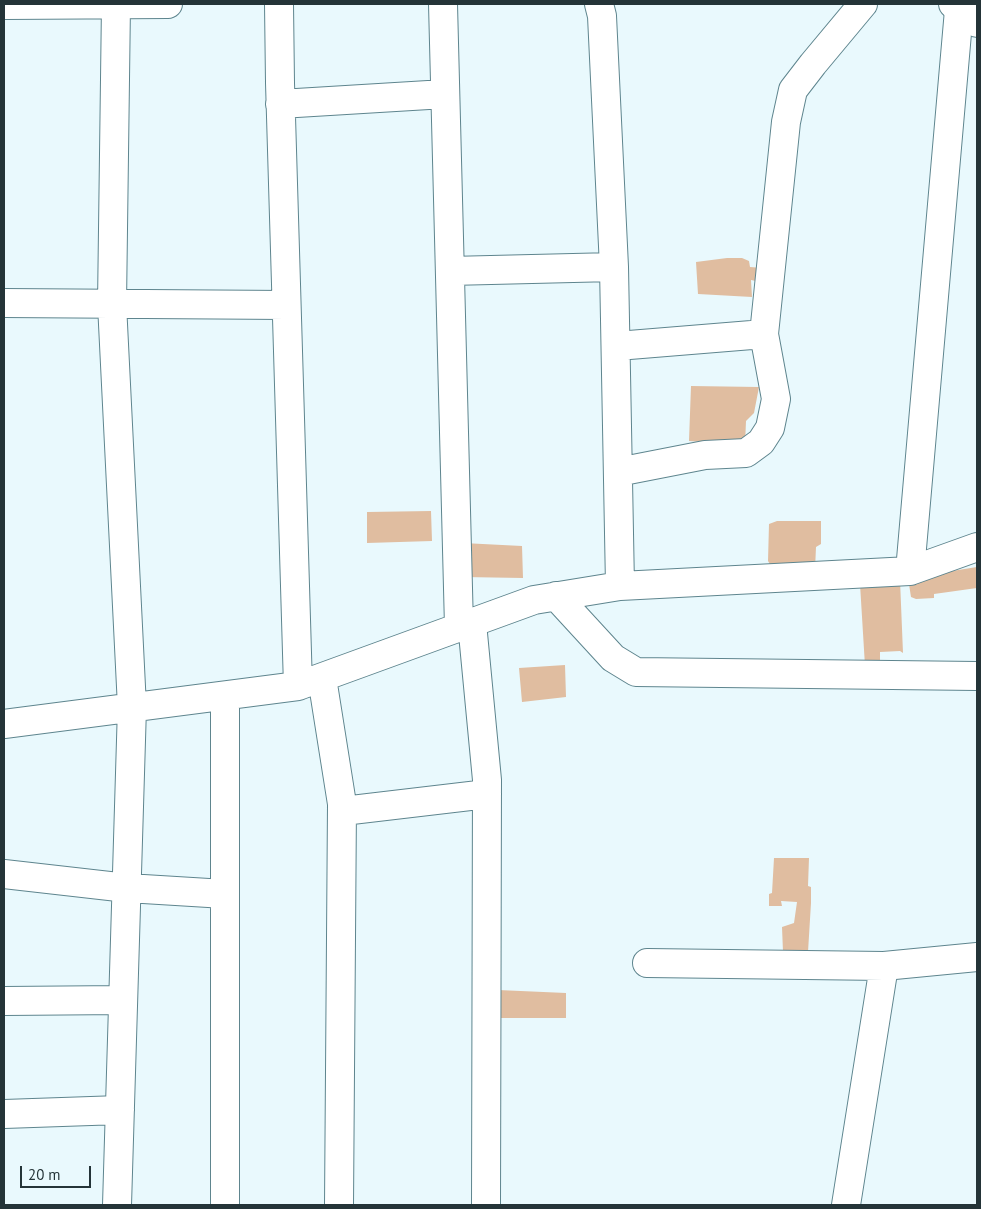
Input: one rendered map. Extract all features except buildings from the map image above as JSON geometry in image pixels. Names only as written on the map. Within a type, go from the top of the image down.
[{"type":"street","points":[[116,4],[112,304],[132,707],[117,1205]]},
{"type":"street","points":[[4,5],[168,4]]},
{"type":"street","points":[[279,4],[286,305],[310,682],[342,811],[339,1205]]},
{"type":"street","points":[[443,4],[450,272],[465,625],[487,794],[486,1205]]},
{"type":"street","points":[[599,4],[602,16],[617,346],[620,586]]},
{"type":"street","points":[[618,472],[705,455],[746,452],[761,442],[770,428],[776,399],[764,334],[786,122],[793,90],[864,4]]},
{"type":"street","points":[[910,571],[963,10]]},
{"type":"street","points":[[280,104],[446,94]]},
{"type":"street","points":[[450,272],[614,267]]},
{"type":"street","points":[[4,303],[286,305]]},
{"type":"street","points":[[617,346],[764,334]]},
{"type":"street","points":[[4,724],[225,696],[310,682],[534,600],[620,586],[910,571],[977,547]]},
{"type":"street","points":[[556,596],[613,658],[636,672],[977,676]]},
{"type":"street","points":[[225,696],[225,1205]]},
{"type":"street","points":[[342,811],[487,794]]},
{"type":"street","points":[[4,874],[127,888],[225,894]]},
{"type":"street","points":[[647,963],[884,966],[977,957]]},
{"type":"street","points":[[846,1205],[884,966]]},
{"type":"street","points":[[4,1000],[123,1000]]},
{"type":"street","points":[[4,1114],[120,1110]]}]
